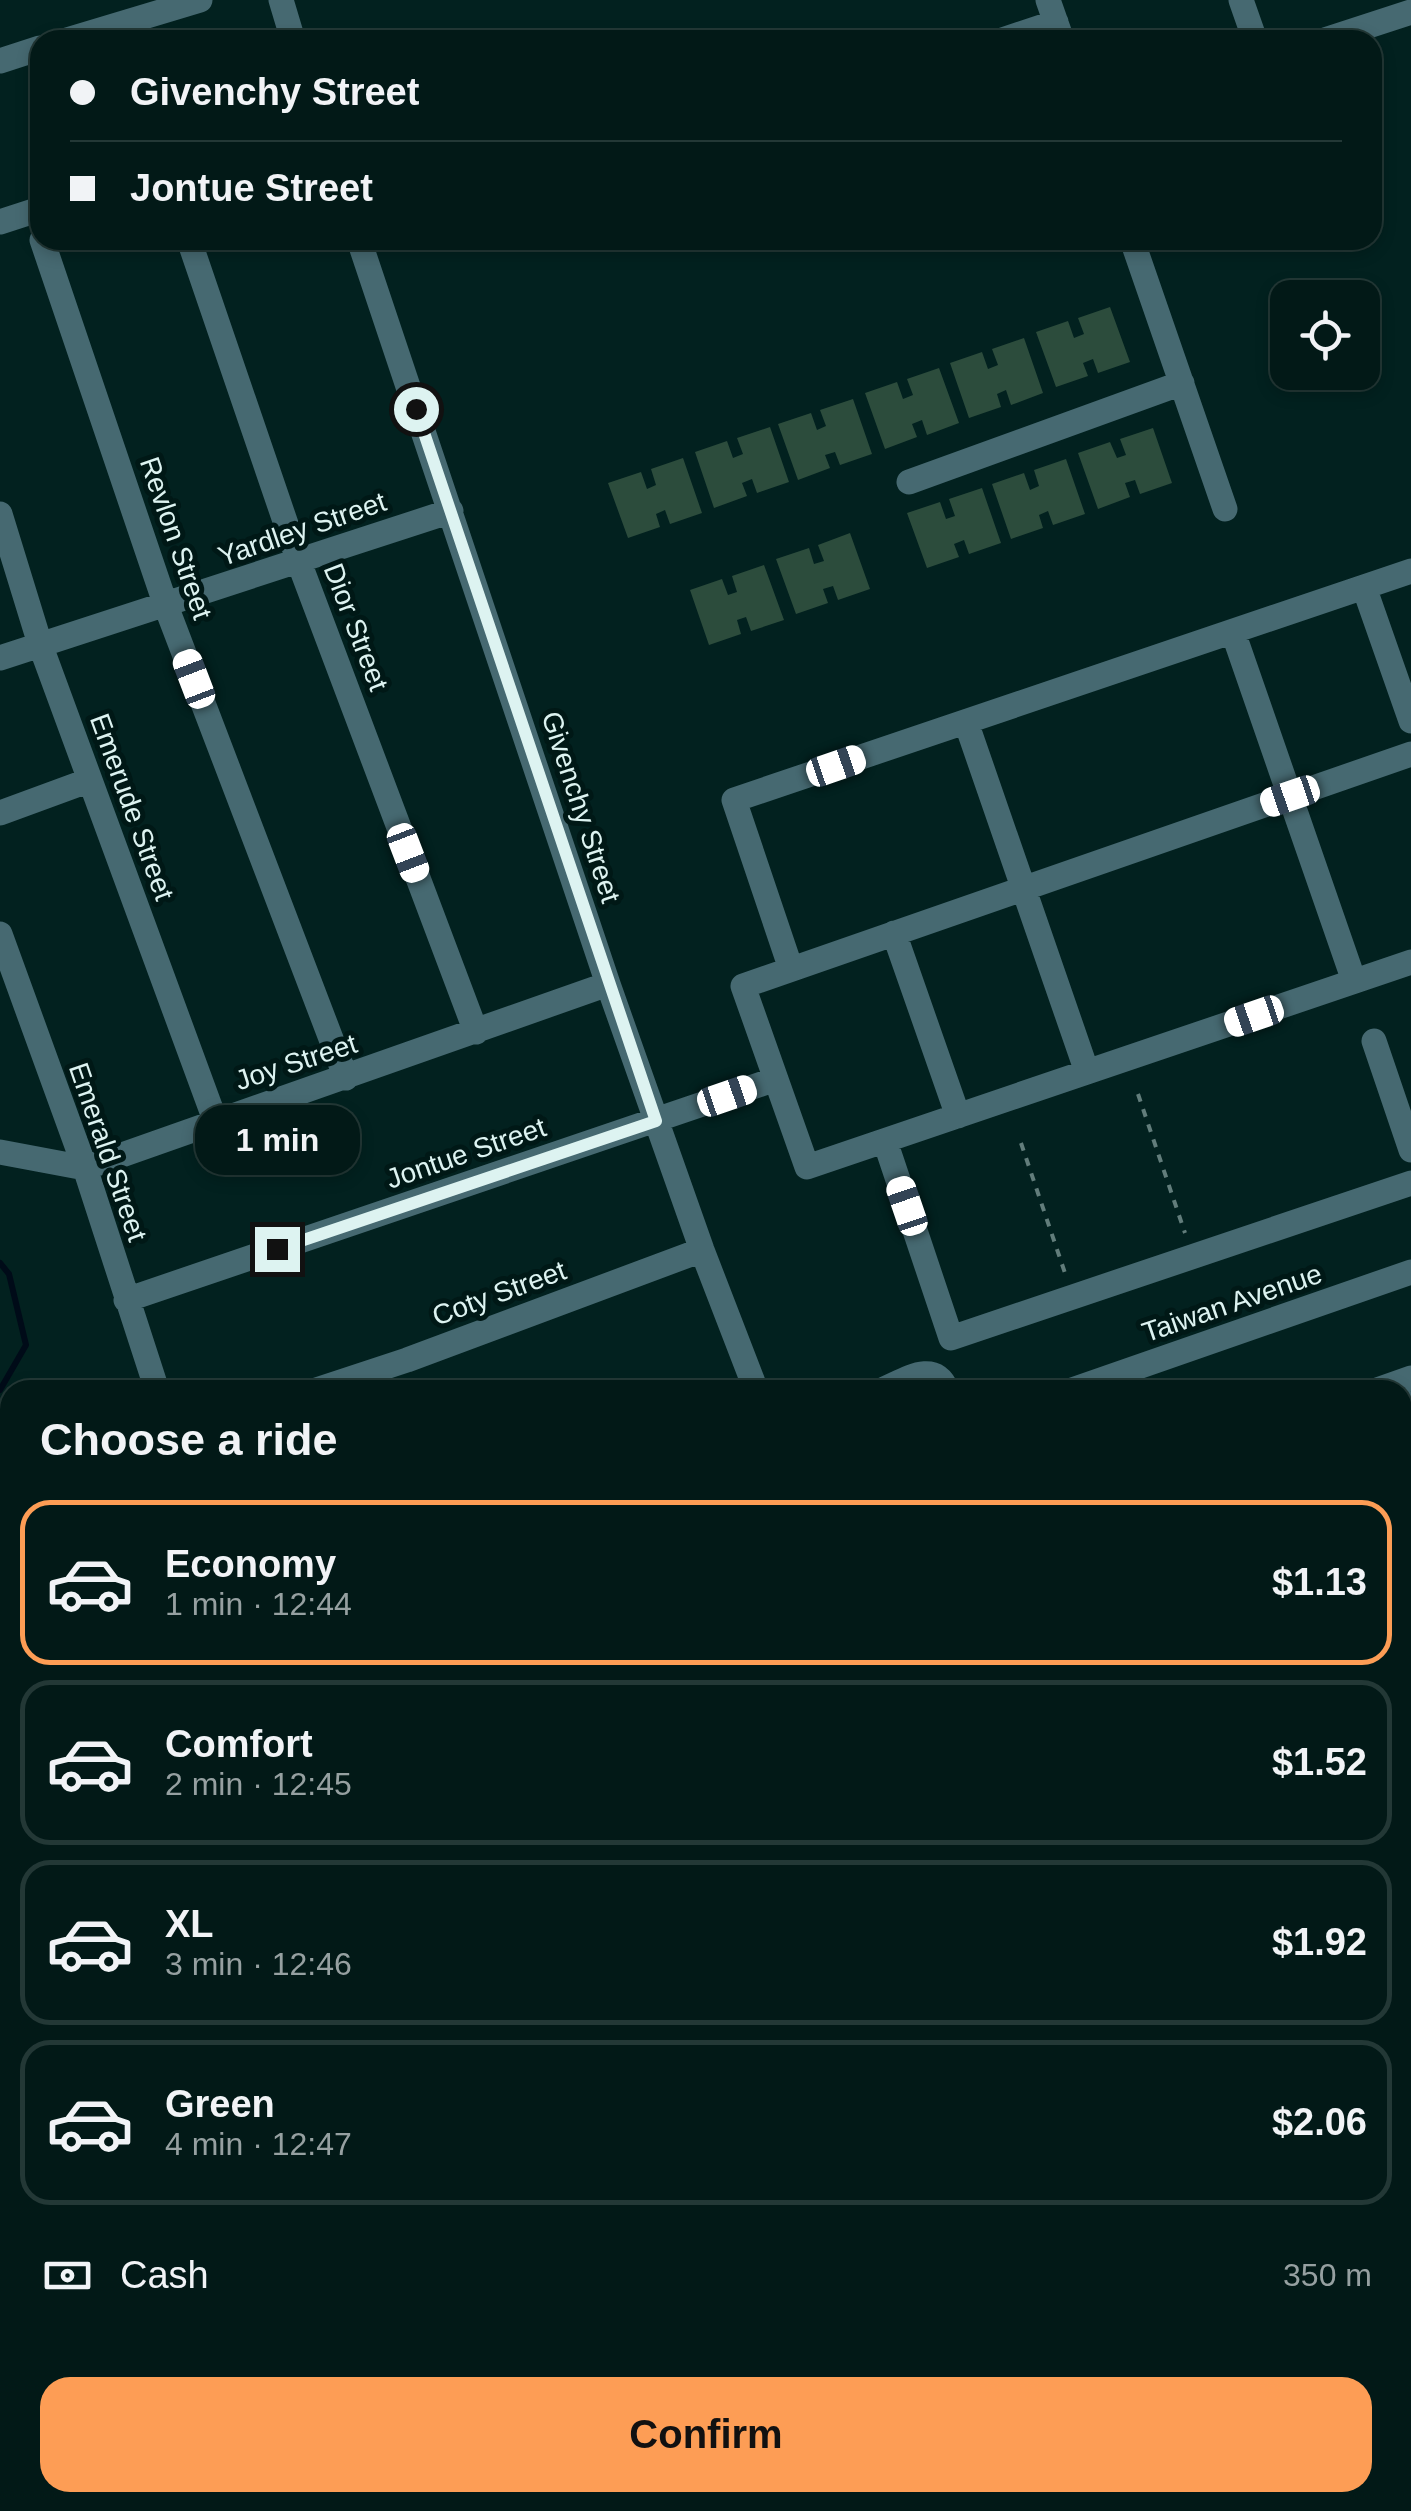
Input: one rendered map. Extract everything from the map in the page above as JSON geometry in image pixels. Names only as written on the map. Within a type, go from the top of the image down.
[{"type":"street","points":[[100,30],[197,0]]},
{"type":"street","points":[[281,0],[290,30]]},
{"type":"street","points":[[1242,0],[1252,30]]},
{"type":"street","points":[[1356,30],[1411,12]]},
{"type":"street","points":[[1030,30],[1055,21]]},
{"type":"street","points":[[0,60],[30,51]]},
{"type":"street","points":[[0,222],[30,224]]},
{"type":"street","name":"Revlon Street","points":[[47,250],[166,606],[346,1078]]},
{"type":"street","name":"Dior Street","points":[[192,250],[299,562],[476,1032]]},
{"type":"street","name":"Givenchy Street","points":[[361,250],[608,984],[752,1380]]},
{"type":"street","points":[[1136,250],[1224,509]]},
{"type":"street","points":[[909,482],[1182,382]]},
{"type":"street","name":"Yardley Street","points":[[0,658],[451,511]]},
{"type":"street","name":"Emerude Street","points":[[0,514],[40,644],[214,1120]]},
{"type":"street","points":[[791,969],[734,800],[1411,571]]},
{"type":"street","points":[[1364,587],[1411,721]]},
{"type":"street","points":[[1233,632],[1354,982]]},
{"type":"street","points":[[966,722],[1087,1072]]},
{"type":"street","points":[[1411,754],[743,986],[807,1167],[1411,962]]},
{"type":"street","points":[[0,814],[90,780]]},
{"type":"street","points":[[894,933],[958,1116]]},
{"type":"street","name":"Emerald Street","points":[[0,934],[84,1168],[154,1380]]},
{"type":"street","name":"Joy Street","points":[[84,1168],[608,984]]},
{"type":"street","points":[[1374,1041],[1411,1150]]},
{"type":"street","name":"Jontue Street","points":[[126,1300],[776,1079]]},
{"type":"street","points":[[884,1141],[951,1338],[1411,1183]]},
{"type":"street","points":[[0,1152],[84,1168]]},
{"type":"street","name":"Coty Street","points":[[344,1380],[702,1250]]},
{"type":"street","name":"Taiwan Avenue","points":[[1101,1380],[1411,1272]]},
{"type":"street","points":[[908,1380],[926,1373],[936,1373],[943,1380]]},
{"type":"path","points":[[1138,1094],[1193,1256]]},
{"type":"path","points":[[1021,1143],[1073,1297]]},
{"type":"building","points":[[1110,307],[1130,362],[1098,373],[1093,359],[1083,363],[1088,376],[1056,387],[1036,332],[1068,321],[1074,338],[1084,334],[1078,318]]},
{"type":"building","points":[[1024,338],[1043,393],[1011,405],[1006,390],[997,394],[1001,407],[969,418],[950,363],[982,352],[988,369],[998,365],[992,349]]},
{"type":"building","points":[[939,368],[959,423],[927,435],[922,420],[912,424],[917,437],[885,449],[865,393],[897,382],[903,399],[913,395],[907,379]]},
{"type":"building","points":[[853,399],[872,454],[840,465],[835,452],[825,455],[830,468],[798,480],[778,424],[811,413],[817,430],[826,426],[820,410]]},
{"type":"building","points":[[770,427],[789,482],[757,493],[752,479],[742,483],[747,496],[714,508],[695,452],[727,441],[733,458],[743,454],[737,438]]},
{"type":"building","points":[[1153,428],[1172,483],[1140,494],[1135,480],[1125,483],[1130,497],[1098,509],[1078,453],[1110,442],[1117,458],[1126,455],[1120,439]]},
{"type":"building","points":[[683,458],[702,513],[670,524],[665,510],[656,514],[660,527],[628,538],[608,483],[641,472],[647,489],[656,485],[651,469]]},
{"type":"building","points":[[1066,459],[1085,514],[1053,525],[1048,511],[1039,515],[1043,528],[1011,539],[992,484],[1024,473],[1030,490],[1039,486],[1034,470]]},
{"type":"building","points":[[982,488],[1001,543],[969,554],[964,540],[954,544],[959,557],[927,568],[907,513],[940,502],[946,519],[955,516],[949,499]]},
{"type":"building","points":[[850,533],[870,589],[838,600],[833,586],[823,589],[828,603],[796,614],[776,559],[809,548],[814,564],[824,561],[818,545]]},
{"type":"building","points":[[764,565],[784,620],[751,631],[746,617],[737,620],[741,634],[709,645],[690,590],[722,579],[728,595],[737,592],[732,576]]},
{"type":"waterway","points":[[0,1263],[9,1274],[26,1345],[6,1380]]},
{"type":"route","points":[[277,1249],[656,1121],[416,409]]}]
